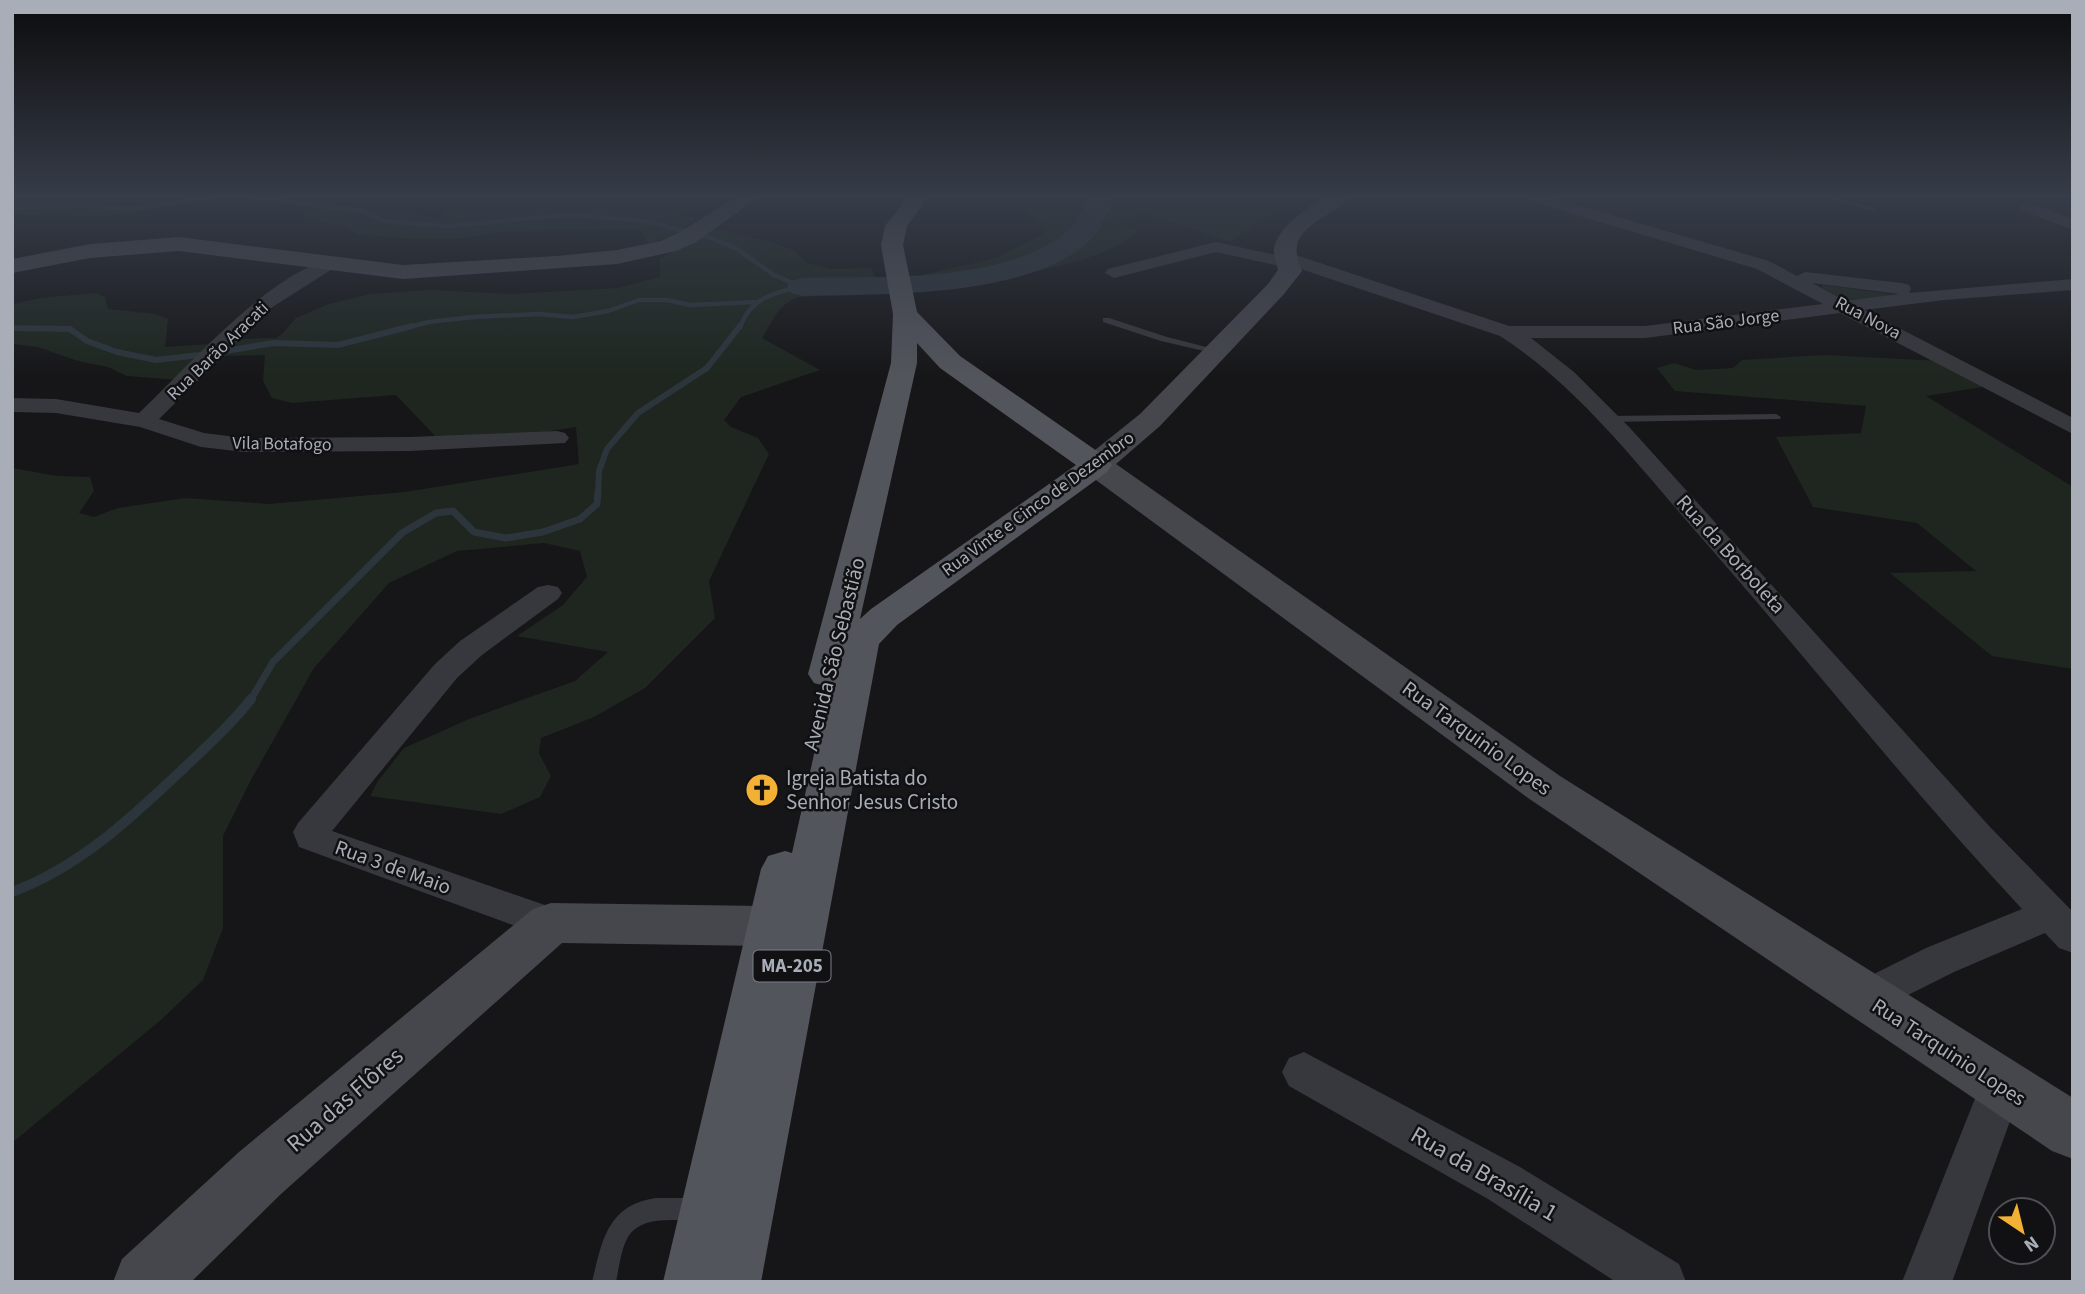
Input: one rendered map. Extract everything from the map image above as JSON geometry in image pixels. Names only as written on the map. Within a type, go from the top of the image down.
[{"type":"main road","points":[[12,266],[57,257]]},
{"type":"main road","points":[[281,257],[413,272],[517,267],[601,257]]},
{"type":"main road","name":"Avenida São Sebastião","points":[[695,1282],[832,656],[904,363],[901,293],[896,257]]},
{"type":"main road","name":"Rua Vinte e Cinco de Dezembro","points":[[856,651],[872,628],[1097,465],[1150,420],[1276,289],[1290,271],[1288,260]]},
{"type":"main road","name":"Rua Tarquinio Lopes","points":[[901,293],[950,362],[1544,787],[1864,998],[2073,1131]]},
{"type":"main road","points":[[904,363],[929,356],[950,362]]},
{"type":"main road","points":[[857,562],[871,580],[886,588],[908,589],[931,583]]},
{"type":"main road","name":"Avenida São Sebastião","points":[[729,1282],[856,651]]},
{"type":"main road","name":"Rua 3 de Maio","points":[[551,923],[772,926]]},
{"type":"main road","name":"Rua das Flôres","points":[[145,1282],[260,1173],[551,923]]},
{"type":"street","name":"Rua da Borboleta","points":[[1114,273],[1175,257]]},
{"type":"street","name":"Rua da Borboleta","points":[[1274,257],[1507,332],[1535,350],[1608,419],[1792,623],[1977,837],[2061,925],[1940,960],[1864,998]]},
{"type":"street","name":"Rua Nova","points":[[1738,257],[1786,275],[2073,427]]},
{"type":"street","name":"Rua Barão Aracati","points":[[144,421],[264,304],[308,274],[331,264]]},
{"type":"street","name":"Rua São Jorge","points":[[1786,275],[1944,294]]},
{"type":"street","name":"Rua da Borboleta","points":[[1276,289],[1305,278],[1352,281]]},
{"type":"street","name":"Rua São Jorge","points":[[1507,332],[1645,332],[1944,294],[2073,284]]},
{"type":"street","name":"Vila Botafogo","points":[[12,405],[56,407],[144,421],[201,440],[244,445],[435,444],[557,438]]},
{"type":"street","name":"Rua 3 de Maio","points":[[548,593],[471,648],[446,671],[311,832],[312,837],[321,842],[551,923]]},
{"type":"street","name":"Rua da Brasília 1","points":[[1304,1072],[1504,1183],[1661,1282]]},
{"type":"street","points":[[1927,1282],[2001,1085]]},
{"type":"lane","points":[[1106,320],[1164,339],[1217,351]]},
{"type":"lane","points":[[1608,419],[1776,417]]},
{"type":"lane","points":[[604,1282],[615,1238],[626,1223],[642,1212],[710,1209]]},
{"type":"shaded area","points":[[802,257],[808,263],[830,269],[872,268],[878,292],[799,297],[781,309],[762,338],[820,370],[741,397],[724,420],[731,427],[758,438],[769,454],[709,581],[715,618],[645,688],[594,717],[541,738],[539,753],[551,776],[540,797],[501,814],[370,796],[378,781],[404,748],[469,719],[575,681],[608,652],[517,636],[563,605],[587,577],[580,551],[544,543],[457,551],[389,583],[314,668],[223,836],[223,928],[203,980],[162,1019],[12,1143],[12,468],[57,476],[90,477],[94,491],[79,513],[94,517],[118,508],[185,498],[269,504],[405,492],[579,464],[576,427],[526,435],[436,437],[396,395],[292,403],[272,398],[263,381],[265,355],[222,356],[237,339],[276,338],[296,318],[329,304],[370,294],[429,290],[510,294],[618,288],[660,277],[660,259]]},
{"type":"shaded area","points":[[1088,257],[1036,271],[923,287],[918,276],[996,258]]},
{"type":"shaded area","points":[[1823,285],[1904,296],[1852,303],[1822,288]]},
{"type":"shaded area","points":[[96,293],[105,297],[108,309],[155,314],[168,319],[165,347],[211,344],[177,380],[127,376],[108,367],[78,361],[38,347],[12,344],[12,304],[40,298]]},
{"type":"shaded area","points":[[1824,355],[1941,361],[1989,386],[1926,396],[2073,487],[2073,669],[1992,656],[1890,573],[1976,571],[1917,523],[1813,507],[1776,437],[1861,433],[1866,406],[1675,391],[1657,368],[1674,363],[1696,370],[1733,368],[1742,360]]},
{"type":"waterway","points":[[740,328],[750,310],[764,298],[802,287],[774,275],[749,257]]},
{"type":"waterway","points":[[802,287],[868,286],[947,280],[986,275],[1044,257]]},
{"type":"waterway","points":[[405,328],[473,317],[539,314],[573,317],[608,311],[639,300],[667,300],[690,305],[757,302]]},
{"type":"waterway","points":[[226,351],[273,343],[338,345],[412,326]]},
{"type":"waterway","points":[[598,493],[599,471],[607,449],[638,413],[707,368],[740,326]]},
{"type":"waterway","points":[[21,328],[12,328],[70,329],[87,341],[117,352],[156,360],[199,355]]},
{"type":"waterway","points":[[250,701],[273,662],[402,533],[436,513],[453,511],[474,532],[506,538],[543,532],[580,519],[597,504],[598,491]]},
{"type":"waterway","points":[[12,892],[60,869],[104,839],[210,744],[251,699]]},
{"type":"place","name":"Igreja Batista do Senhor Jesus Cristo","points":[[762,790]]}]
